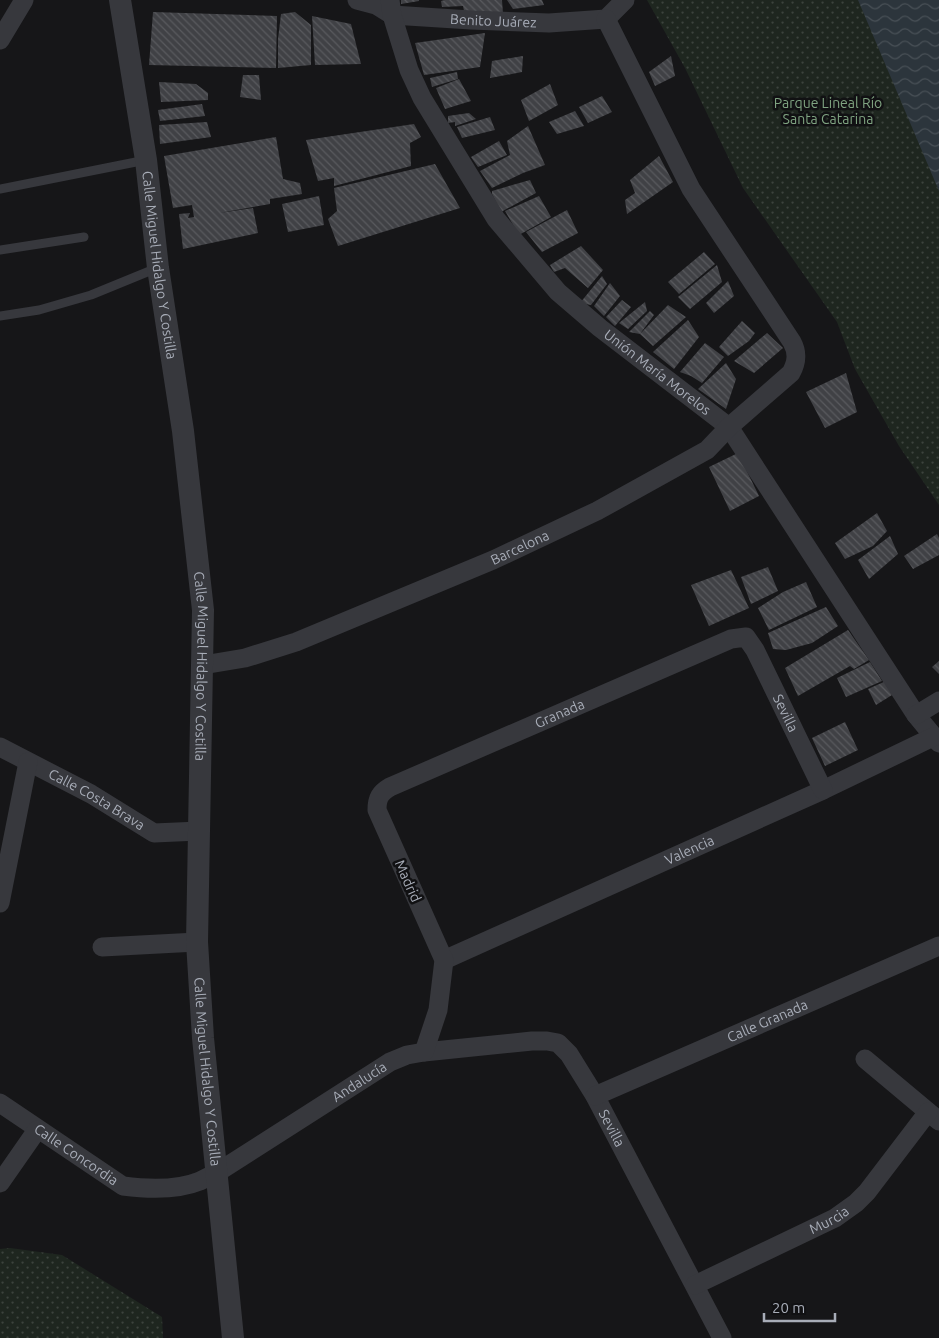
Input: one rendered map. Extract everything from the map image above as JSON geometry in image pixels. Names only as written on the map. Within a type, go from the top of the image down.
[{"type":"street","points":[[0,40],[24,0]]},
{"type":"street","name":"Calle Miguel Hidalgo Y Costilla","points":[[120,0],[146,160],[158,268],[183,431],[203,610],[197,942],[203,1038],[218,1172],[233,1338]]},
{"type":"street","name":"Benito Juárez","points":[[357,0],[376,6],[471,20],[548,22],[606,19]]},
{"type":"street","points":[[606,19],[625,0]]},
{"type":"street","name":"Unión María Morelos","points":[[391,8],[410,70],[422,98],[496,219],[558,292],[600,328],[729,427],[916,715],[936,740]]},
{"type":"street","name":"Barcelona","points":[[203,665],[245,658],[296,642],[493,560],[597,511],[707,450],[729,427],[792,373],[797,354],[792,342],[691,189],[606,19]]},
{"type":"street","name":"Sevilla","points":[[746,637],[755,650],[823,790]]},
{"type":"street","name":"Granada","points":[[377,800],[382,792],[390,787],[731,640],[746,637]]},
{"type":"street","points":[[916,715],[939,701]]},
{"type":"street","name":"Valencia","points":[[444,960],[936,740]]},
{"type":"street","name":"Calle Costa Brava","points":[[0,747],[91,794],[154,833],[198,831]]},
{"type":"street","points":[[0,903],[28,762]]},
{"type":"street","name":"Madrid","points":[[377,800],[377,810],[444,960]]},
{"type":"street","points":[[102,947],[197,942]]},
{"type":"street","name":"Calle Granada","points":[[595,1096],[939,946]]},
{"type":"street","points":[[424,1052],[438,1010],[444,960]]},
{"type":"street","name":"Sevilla","points":[[424,1052],[547,1041],[558,1043],[570,1054],[595,1096],[722,1338]]},
{"type":"street","name":"Andalucía","points":[[218,1172],[390,1062],[407,1055],[424,1052]]},
{"type":"street","points":[[865,1060],[933,1117]]},
{"type":"street","name":"Calle Concordia","points":[[0,1103],[37,1130],[123,1186],[138,1188],[174,1187],[199,1181],[218,1172]]},
{"type":"street","name":"Murcia","points":[[695,1285],[835,1218],[856,1203],[933,1117]]},
{"type":"street","points":[[0,1183],[37,1130]]},
{"type":"lane","points":[[0,190],[146,160]]},
{"type":"lane","points":[[0,250],[84,237]]},
{"type":"lane","points":[[0,316],[39,310],[91,295],[158,268]]},
{"type":"green space","name":"Parque Lineal Río Santa Catarina","points":[[647,0],[939,0],[939,505],[899,446],[855,369],[837,322],[743,188],[685,68]]},
{"type":"green space","points":[[10,1248],[62,1255],[162,1317],[163,1338],[0,1338],[0,1249]]},
{"type":"water","points":[[858,0],[939,0],[939,191]]},
{"type":"building","points":[[401,0],[419,0],[419,1],[401,4]]},
{"type":"building","points":[[502,0],[503,14],[465,16],[463,6],[442,7],[441,1]]},
{"type":"building","points":[[507,0],[542,0],[544,5],[513,9]]},
{"type":"building","points":[[153,12],[277,16],[276,68],[149,65]]},
{"type":"building","points":[[295,12],[311,25],[311,65],[278,68],[278,39],[281,14]]},
{"type":"building","points":[[312,16],[351,24],[361,64],[315,65]]},
{"type":"building","points":[[485,33],[480,67],[424,75],[415,43]]},
{"type":"building","points":[[523,56],[522,72],[490,78],[492,61]]},
{"type":"building","points":[[671,56],[675,76],[655,86],[649,72]]},
{"type":"building","points":[[457,72],[458,79],[432,87],[430,78]]},
{"type":"building","points":[[243,75],[259,75],[261,100],[240,97]]},
{"type":"building","points":[[459,79],[471,101],[445,109],[436,88]]},
{"type":"building","points":[[159,82],[196,84],[208,93],[208,100],[161,102]]},
{"type":"building","points":[[550,84],[558,105],[529,121],[521,100]]},
{"type":"building","points":[[602,96],[612,112],[588,123],[579,107]]},
{"type":"building","points":[[202,104],[205,116],[160,121],[158,110]]},
{"type":"building","points":[[575,111],[584,126],[557,134],[549,122]]},
{"type":"building","points":[[469,113],[476,119],[455,126],[455,122],[448,123],[448,116]]},
{"type":"building","points":[[490,117],[495,130],[462,138],[457,127]]},
{"type":"building","points":[[207,122],[211,137],[160,144],[159,125]]},
{"type":"building","points":[[414,124],[421,137],[410,143],[411,166],[334,186],[334,178],[318,181],[306,140]]},
{"type":"building","points":[[528,126],[545,165],[492,188],[480,171],[510,155],[507,141]]},
{"type":"building","points":[[276,137],[283,179],[300,183],[302,194],[270,199],[270,204],[219,213],[253,208],[258,233],[183,249],[179,214],[190,213],[188,218],[194,217],[192,205],[173,208],[164,156]]},
{"type":"building","points":[[499,141],[507,155],[478,167],[471,157]]},
{"type":"building","points":[[659,156],[673,182],[627,214],[625,200],[635,193],[630,180]]},
{"type":"building","points":[[435,164],[460,208],[338,246],[328,219],[337,211],[334,188]]},
{"type":"building","points":[[530,180],[536,193],[501,212],[492,191]]},
{"type":"building","points":[[319,196],[324,225],[288,232],[282,204]]},
{"type":"building","points":[[539,196],[551,217],[519,235],[505,211]]},
{"type":"building","points":[[567,210],[578,233],[542,252],[526,232]]},
{"type":"building","points":[[581,246],[603,270],[588,288],[565,268],[554,272],[550,265]]},
{"type":"building","points":[[704,252],[715,264],[679,294],[668,282]]},
{"type":"building","points":[[717,265],[722,282],[690,309],[678,297]]},
{"type":"building","points":[[602,276],[607,284],[591,305],[580,303]]},
{"type":"building","points":[[728,281],[734,296],[714,313],[706,303]]},
{"type":"building","points":[[610,283],[620,296],[604,316],[594,306]]},
{"type":"building","points":[[622,300],[631,307],[615,326],[606,317]]},
{"type":"building","points":[[645,302],[647,311],[628,329],[619,323]]},
{"type":"building","points":[[668,305],[686,317],[653,346],[640,334]]},
{"type":"building","points":[[650,311],[654,315],[640,334],[629,332]]},
{"type":"building","points":[[688,320],[699,337],[674,369],[653,352]]},
{"type":"building","points":[[742,321],[755,333],[749,341],[728,356],[719,347]]},
{"type":"building","points":[[767,333],[783,348],[754,373],[734,361]]},
{"type":"building","points":[[705,343],[724,357],[702,383],[680,372]]},
{"type":"building","points":[[726,363],[736,379],[726,409],[698,389]]},
{"type":"building","points":[[846,373],[857,412],[825,428],[806,392]]},
{"type":"building","points":[[738,453],[759,496],[730,511],[709,467]]},
{"type":"building","points":[[877,513],[887,531],[873,546],[845,559],[835,543]]},
{"type":"building","points":[[937,534],[939,538],[939,555],[913,569],[904,556]]},
{"type":"building","points":[[890,536],[898,554],[869,579],[858,560]]},
{"type":"building","points":[[768,567],[778,591],[751,604],[741,577]]},
{"type":"building","points":[[731,570],[749,608],[709,626],[691,585]]},
{"type":"building","points":[[806,582],[817,607],[769,630],[758,608],[783,592]]},
{"type":"building","points":[[826,607],[838,626],[812,643],[786,650],[773,649],[768,633]]},
{"type":"building","points":[[848,630],[869,660],[854,669],[850,666],[798,696],[785,668]]},
{"type":"building","points":[[939,661],[939,674],[932,667]]},
{"type":"building","points":[[870,662],[882,681],[846,697],[837,678]]},
{"type":"building","points":[[886,681],[892,695],[876,705],[868,689]]},
{"type":"building","points":[[845,722],[858,750],[825,766],[812,738]]}]
